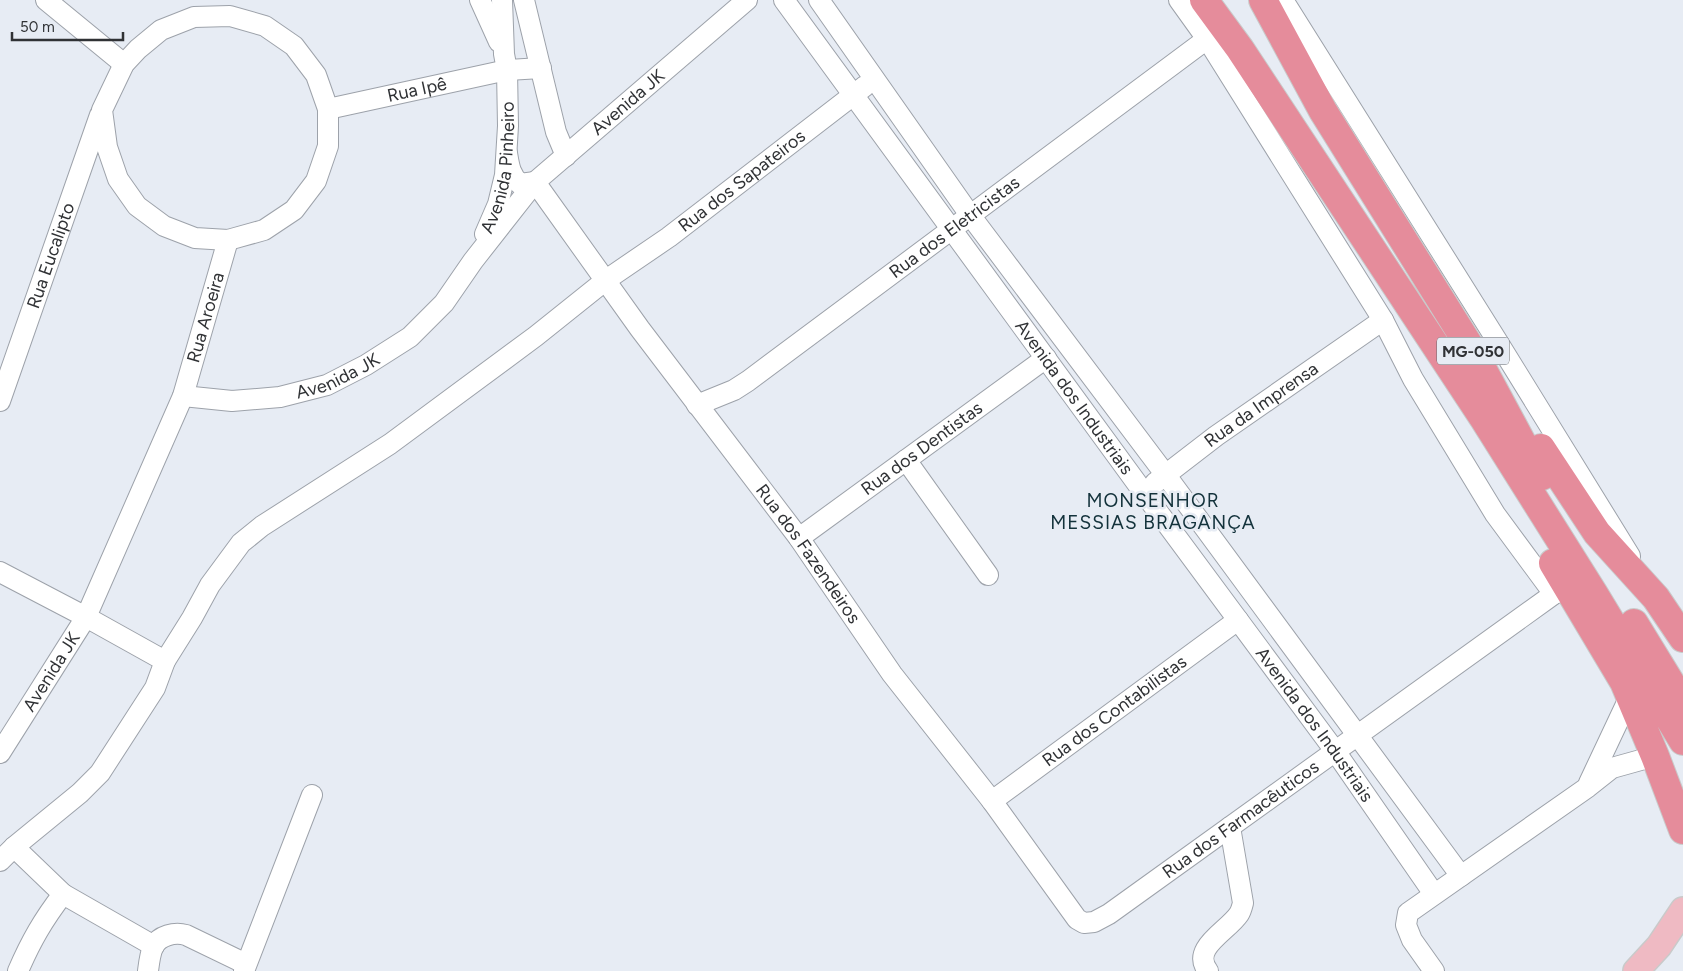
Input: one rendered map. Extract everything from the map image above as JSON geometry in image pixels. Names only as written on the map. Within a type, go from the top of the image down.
[{"type":"highway","name":"MG-050","points":[[1204,0],[1240,49],[1489,427],[1594,594],[1683,742]]},
{"type":"highway","name":"MG-050","points":[[1263,0],[1324,111],[1475,355],[1526,450],[1683,703]]},
{"type":"highway","points":[[1356,225],[1561,591],[1624,682],[1683,830]]},
{"type":"highway","points":[[1475,355],[1530,432],[1597,533],[1656,598],[1683,638]]},
{"type":"main road","points":[[1636,971],[1659,946],[1683,910]]},
{"type":"street","points":[[46,0],[124,64]]},
{"type":"street","name":"Avenida Pinheiro","points":[[473,261],[498,204],[505,175],[508,126],[505,62],[480,0]]},
{"type":"street","points":[[502,0],[505,62]]},
{"type":"street","points":[[524,0],[556,132],[566,156]]},
{"type":"street","name":"Avenida JK","points":[[0,753],[86,617],[182,396],[232,401],[280,397],[327,385],[410,337],[444,303],[473,261],[535,182],[747,0]]},
{"type":"street","name":"Avenida dos Industriais","points":[[784,0],[1335,751],[1434,894]]},
{"type":"street","name":"Avenida dos Industriais","points":[[820,0],[970,215],[1165,474],[1461,876]]},
{"type":"street","points":[[1179,0],[1207,39],[1383,320],[1413,378],[1495,514],[1561,591]]},
{"type":"street","points":[[1283,0],[1656,598]]},
{"type":"street","name":"Rua Eucalipto","points":[[0,401],[102,110],[124,64],[138,49],[161,30],[194,18],[230,16],[265,26],[294,46],[316,75],[328,109],[328,146],[316,181],[294,210],[264,230],[228,240],[195,238],[164,226],[137,206],[118,179],[107,147],[102,110]]},
{"type":"street","name":"Rua dos Eletricistas","points":[[696,405],[734,390],[748,381],[1207,39]]},
{"type":"street","name":"Rua Ipê","points":[[328,109],[505,62],[541,68]]},
{"type":"street","name":"Rua dos Sapateiros","points":[[0,861],[14,846],[67,805],[100,773],[155,688],[165,661],[210,585],[241,543],[262,526],[390,444],[536,336],[606,280],[668,237],[855,95],[874,78]]},
{"type":"street","points":[[506,153],[510,171],[515,179],[520,184],[535,182]]},
{"type":"street","name":"Rua dos Fazendeiros","points":[[535,182],[696,405],[799,538],[892,674],[992,801],[1072,913],[1084,923]]},
{"type":"street","name":"Rua Aroeira","points":[[182,396],[228,240]]},
{"type":"street","name":"Rua da Imprensa","points":[[1144,493],[1165,474],[1224,430],[1383,320]]},
{"type":"street","name":"Rua dos Dentistas","points":[[799,538],[1046,358]]},
{"type":"street","points":[[906,460],[988,575]]},
{"type":"street","points":[[0,572],[165,661]]},
{"type":"street","name":"Rua dos Farmacêuticos","points":[[1084,923],[1094,922],[1109,914],[1561,591]]},
{"type":"street","name":"Rua dos Contabilistas","points":[[992,801],[1238,620]]},
{"type":"street","points":[[1588,787],[1630,696]]},
{"type":"street","points":[[1434,971],[1412,940],[1406,925],[1408,913],[1588,787],[1612,768],[1655,756]]},
{"type":"street","points":[[148,971],[154,946],[161,939],[176,933],[186,935],[245,967],[312,795]]},
{"type":"street","points":[[1208,971],[1202,962],[1203,956],[1210,943],[1238,914],[1243,903],[1230,827]]},
{"type":"street","points":[[14,846],[64,894],[154,946]]},
{"type":"street","points":[[18,971],[45,917],[64,894]]},
{"type":"district","name":"MONSENHOR MESSIAS BRAGANÇA","points":[[1153,511]]}]
